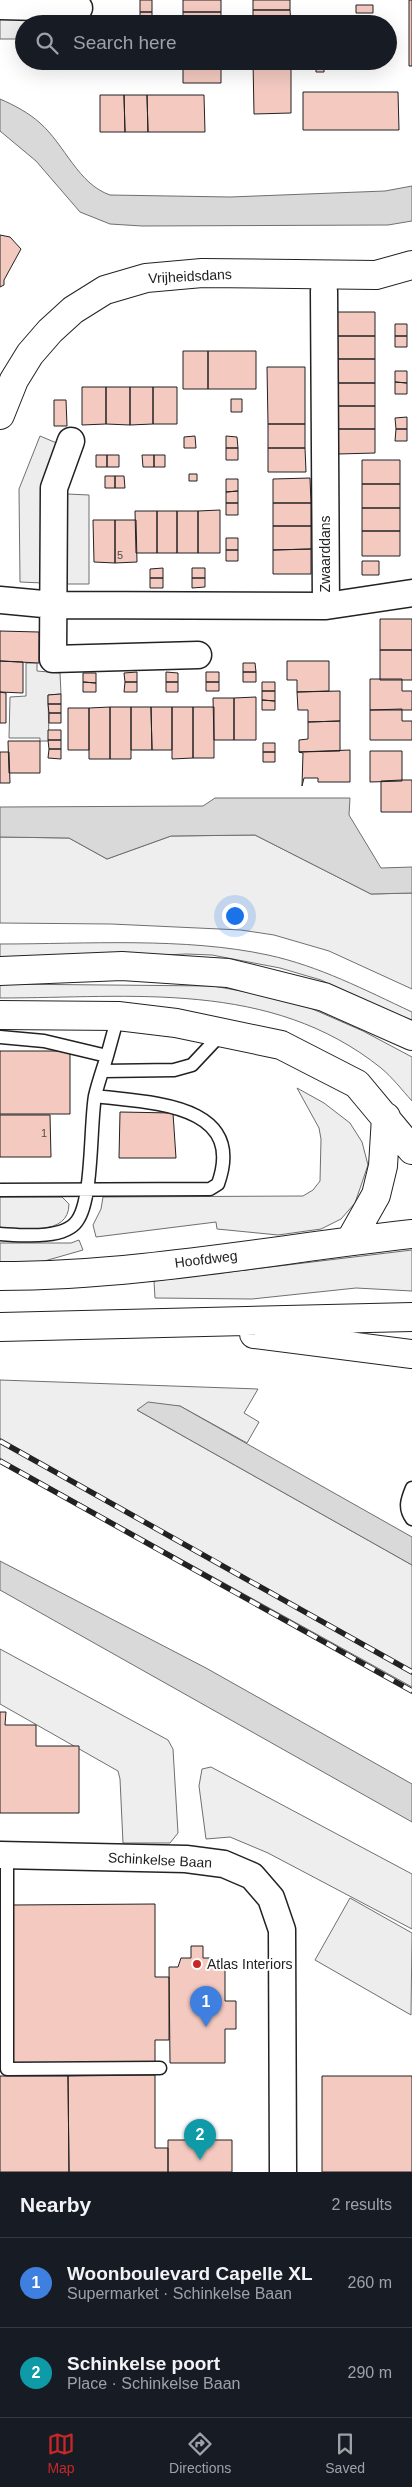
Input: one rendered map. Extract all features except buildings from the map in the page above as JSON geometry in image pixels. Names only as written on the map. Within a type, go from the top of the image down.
[{"type":"street","points":[[0,6],[79,8]]},
{"type":"street","name":"Vrijheidsdans","points":[[0,415],[7,376],[50,331],[74,310],[105,290],[146,278],[202,273],[376,275],[412,264]]},
{"type":"street","name":"Zwaarddans","points":[[0,600],[54,605],[326,606],[324,291]]},
{"type":"street","points":[[71,441],[54,488],[53,659],[198,655]]},
{"type":"street","points":[[326,606],[412,593]]},
{"type":"street","points":[[0,971],[122,966],[228,972],[324,996],[412,1036]]},
{"type":"street","points":[[0,1015],[118,1016],[224,1032],[281,1045],[357,1084],[412,1150]]},
{"type":"street","points":[[350,1241],[376,1195],[383,1166],[386,1117]]},
{"type":"street","name":"Hoofdweg","points":[[0,1276],[38,1276],[118,1271],[412,1234]]},
{"type":"street","points":[[0,1328],[412,1317]]},
{"type":"street","points":[[160,1323],[412,1354]]},
{"type":"street","name":"Schinkelse Baan","points":[[4,1855],[186,1859],[214,1863],[252,1876],[272,1898],[282,1930],[283,2172]]},
{"type":"lane","points":[[0,1234],[47,1235],[67,1228],[77,1222],[86,1190],[95,1096],[118,1016]]},
{"type":"lane","points":[[103,1071],[174,1070],[192,1065],[224,1032]]},
{"type":"lane","points":[[0,1037],[44,1041],[107,1056]]},
{"type":"lane","points":[[0,1190],[210,1188],[218,1184],[222,1173],[221,1144],[215,1131],[201,1117],[167,1105],[95,1096]]},
{"type":"lane","points":[[412,1488],[406,1501],[407,1512],[412,1519]]},
{"type":"lane","points":[[4,1855],[7,2069],[160,2068]]},
{"type":"shaded area","points":[[0,0],[73,0],[73,15],[15,15],[15,39],[0,39]]},
{"type":"shaded area","points":[[0,99],[40,123],[80,173],[99,190],[110,195],[230,197],[385,191],[412,186],[412,221],[388,225],[142,226],[110,224],[80,212],[36,161],[0,131]]},
{"type":"shaded area","points":[[40,436],[59,444],[43,583],[20,582],[19,489]]},
{"type":"shaded area","points":[[67,494],[89,495],[89,584],[67,584]]},
{"type":"shaded area","points":[[26,663],[37,663],[37,671],[60,673],[61,694],[48,695],[49,741],[40,741],[40,738],[9,738],[10,697],[26,696]]},
{"type":"shaded area","points":[[215,798],[350,798],[349,815],[381,868],[412,867],[412,893],[371,894],[255,835],[171,836],[107,859],[69,838],[0,837],[0,807],[203,806]]},
{"type":"shaded area","points":[[255,835],[371,894],[412,893],[412,989],[329,951],[274,935],[241,930],[111,924],[0,923],[0,837],[69,838],[107,859],[171,836]]},
{"type":"shaded area","points":[[0,944],[169,944],[236,949],[268,955],[305,965],[377,995],[412,1012],[412,1023],[321,980],[280,968],[212,955],[186,954],[0,963]]},
{"type":"shaded area","points":[[0,984],[213,986],[258,994],[308,1007],[363,1031],[412,1057],[412,1101],[381,1068],[338,1039],[293,1020],[246,1007],[198,1000],[100,996],[0,998]]},
{"type":"shaded area","points":[[297,1088],[324,1103],[350,1123],[362,1142],[368,1165],[355,1203],[341,1219],[321,1229],[278,1235],[217,1229],[216,1222],[96,1237],[93,1225],[101,1209],[103,1197],[303,1196],[313,1190],[320,1181],[321,1139],[319,1128]]},
{"type":"shaded area","points":[[0,1197],[62,1197],[69,1204],[67,1215],[61,1222],[43,1228],[0,1228]]},
{"type":"shaded area","points":[[79,1240],[83,1250],[41,1262],[0,1262],[0,1243],[71,1243]]},
{"type":"shaded area","points":[[412,1250],[412,1291],[356,1288],[252,1299],[155,1298],[154,1281]]},
{"type":"shaded area","points":[[0,1380],[258,1389],[244,1413],[259,1422],[247,1443],[180,1406],[137,1410],[412,1565],[412,1687],[0,1459]]},
{"type":"shaded area","points":[[148,1402],[180,1406],[412,1537],[412,1565],[137,1410]]},
{"type":"shaded area","points":[[0,1561],[206,1668],[412,1784],[412,1822],[0,1590]]},
{"type":"shaded area","points":[[0,1649],[168,1740],[173,1749],[178,1833],[170,1843],[123,1843],[118,1771],[0,1704]]},
{"type":"shaded area","points":[[211,1767],[412,1874],[412,1929],[268,1853],[230,1837],[206,1839],[199,1786],[202,1769]]},
{"type":"shaded area","points":[[350,1898],[412,1933],[411,2015],[315,1960]]},
{"type":"railway","points":[[0,1441],[412,1672]]},
{"type":"railway","points":[[0,1461],[412,1691]]},
{"type":"place","name":"Atlas Interiors","points":[[197,1964]]},
{"type":"place","name":"Woonboulevard Capelle XL","points":[[206,2027]]},
{"type":"place","name":"Schinkelse poort","points":[[200,2160]]}]
